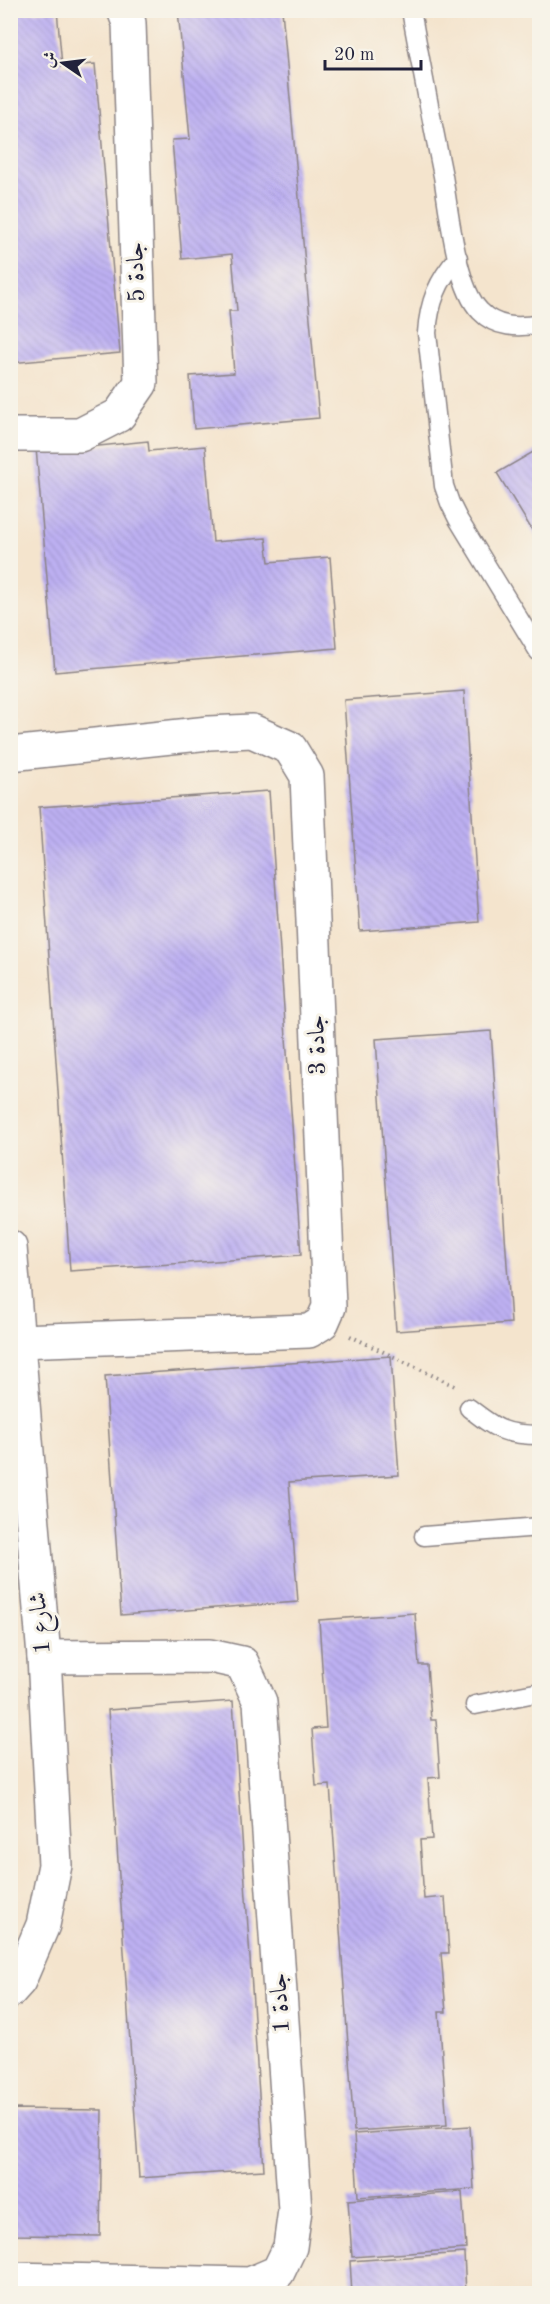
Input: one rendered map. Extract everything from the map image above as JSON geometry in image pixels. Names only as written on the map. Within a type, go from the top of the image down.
[{"type":"street","name":"جادة 5","points":[[10,435],[80,435],[119,415],[141,383],[129,23],[124,10]]},
{"type":"street","name":"جادة 3","points":[[10,754],[252,731],[290,748],[307,776],[329,1307],[322,1323]]},
{"type":"street","name":"شارع 1","points":[[10,1247],[44,1657],[55,1865],[43,1925],[19,1981],[10,1991]]},
{"type":"street","points":[[18,1341],[309,1331],[322,1323]]},
{"type":"street","name":"جادة 1","points":[[10,2279],[250,2284],[278,2272],[290,2247],[295,2210],[260,1702],[243,1664],[210,1656],[44,1657]]},
{"type":"lane","points":[[411,10],[458,258],[468,292],[481,312],[494,321],[509,327],[540,324]]},
{"type":"lane","points":[[458,258],[438,285],[428,316],[427,333],[444,486],[458,519],[539,652]]},
{"type":"lane","points":[[469,1408],[491,1425],[514,1435],[540,1436]]},
{"type":"lane","points":[[424,1536],[540,1527]]},
{"type":"lane","points":[[475,1705],[540,1692]]},
{"type":"path","points":[[322,1323],[460,1389]]},
{"type":"building","points":[[57,10],[62,66],[95,64],[120,353],[10,363],[10,14]]},
{"type":"building","points":[[178,10],[282,10],[319,418],[194,429],[190,376],[234,373],[229,311],[237,311],[232,254],[182,259],[172,140],[190,139]]},
{"type":"building","points":[[148,441],[149,451],[205,446],[213,542],[266,538],[269,562],[330,557],[337,648],[55,672],[36,448],[89,447]]},
{"type":"building","points":[[540,448],[540,543],[497,473]]},
{"type":"building","points":[[464,691],[479,922],[360,931],[344,700]]},
{"type":"building","points":[[269,791],[301,1255],[70,1271],[39,807]]},
{"type":"building","points":[[491,1031],[511,1323],[396,1331],[376,1039]]},
{"type":"building","points":[[391,1356],[399,1475],[289,1482],[298,1602],[121,1615],[105,1376]]},
{"type":"building","points":[[415,1613],[419,1665],[427,1665],[431,1720],[436,1720],[440,1777],[428,1778],[432,1839],[420,1840],[424,1899],[445,1897],[449,1953],[441,1953],[446,2012],[439,2012],[447,2125],[354,2131],[330,1785],[316,1786],[312,1729],[326,1728],[319,1620]]},
{"type":"building","points":[[233,1701],[264,2170],[139,2178],[108,1710]]},
{"type":"building","points":[[12,1761],[14,1779],[10,1780],[10,1762]]},
{"type":"building","points":[[10,2109],[102,2110],[100,2236],[10,2235]]},
{"type":"building","points":[[470,2126],[474,2189],[358,2197],[354,2134]]},
{"type":"building","points":[[462,2192],[466,2249],[352,2257],[348,2200]]},
{"type":"building","points":[[464,2253],[466,2294],[352,2294],[350,2261]]}]
